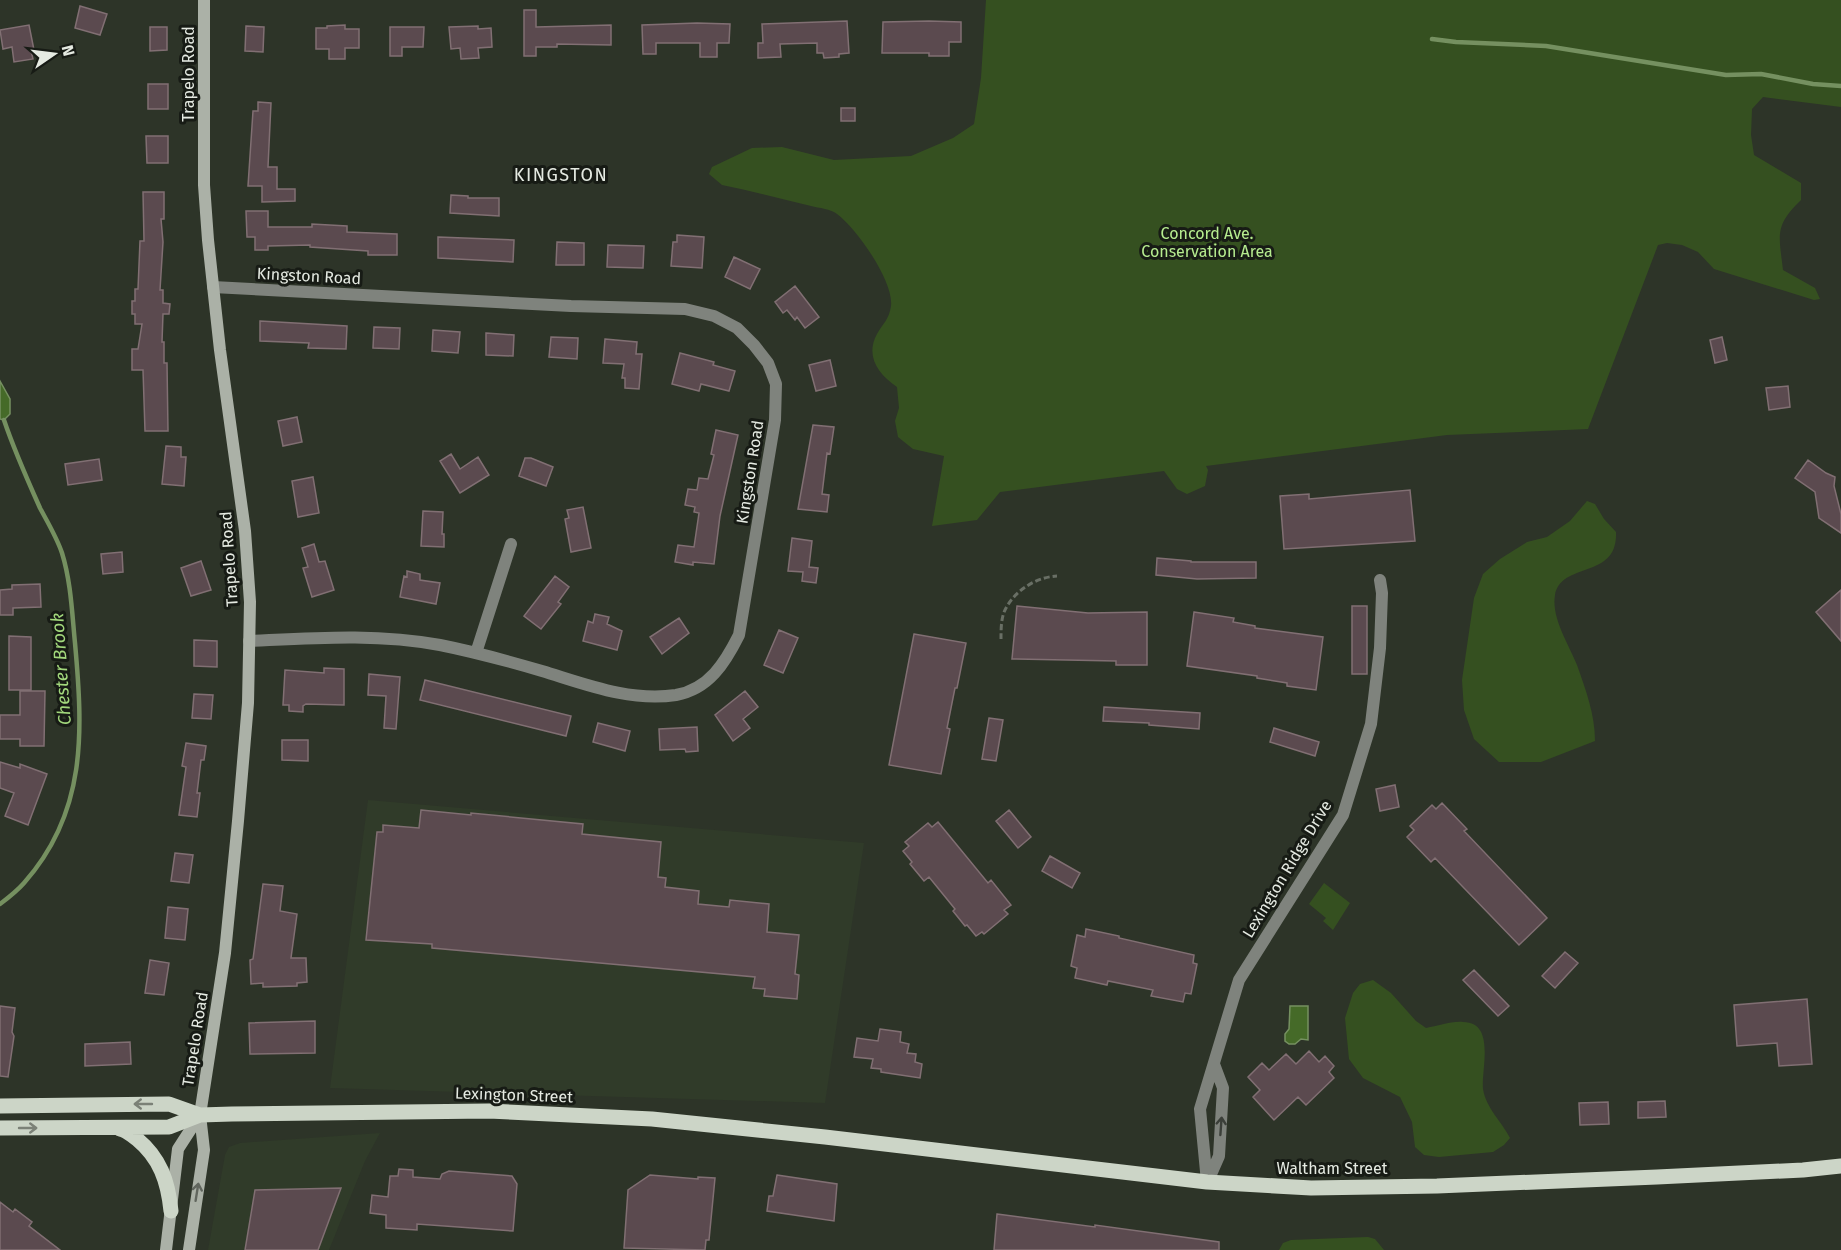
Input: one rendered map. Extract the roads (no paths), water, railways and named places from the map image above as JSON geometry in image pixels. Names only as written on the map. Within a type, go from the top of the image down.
[{"type":"main road","name":"Trapelo Road","points":[[189,1250],[204,1150],[200,1115],[225,953],[236,841],[248,703],[250,602],[245,531],[213,287],[204,185],[204,0]]},
{"type":"main road","name":"Lexington Street","points":[[0,1106],[169,1104],[200,1115]]},
{"type":"main road","name":"Lexington Street","points":[[0,1128],[169,1126],[200,1115],[489,1111],[652,1119],[825,1137]]},
{"type":"main road","name":"Trapelo Road","points":[[166,1250],[178,1149],[200,1115]]},
{"type":"main road","points":[[117,1128],[125,1130],[145,1146],[159,1163],[168,1187],[171,1211]]},
{"type":"main road","name":"Waltham Street","points":[[825,1137],[1207,1182],[1311,1188],[1437,1186],[1657,1177],[1841,1166]]},
{"type":"street","name":"Kingston Road","points":[[213,287],[571,306],[685,309],[714,316],[737,328],[768,363],[776,384],[776,420],[739,635],[726,662],[697,689],[645,697],[604,689],[476,652],[390,638],[339,636],[249,641]]},
{"type":"street","points":[[476,652],[511,544]]},
{"type":"street","name":"Lexington Ridge Drive","points":[[1207,1182],[1200,1109],[1239,980],[1343,815],[1371,724],[1380,648],[1382,593],[1380,580]]},
{"type":"street","points":[[1207,1182],[1219,1156],[1223,1099],[1223,1088],[1214,1064]]},
{"type":"waterway","points":[[1432,39],[1546,46],[1726,75],[1761,74],[1813,84],[1841,86]]},
{"type":"waterway","name":"Chester Brook","points":[[0,904],[24,883],[45,856],[60,828],[70,799],[79,739],[78,676],[65,564],[58,542],[30,486],[4,420]]},
{"type":"district","name":"KINGSTON","points":[[561,175]]},
{"type":"park label","name":"Concord Ave. Conservation Area","points":[[1207,242]]}]
